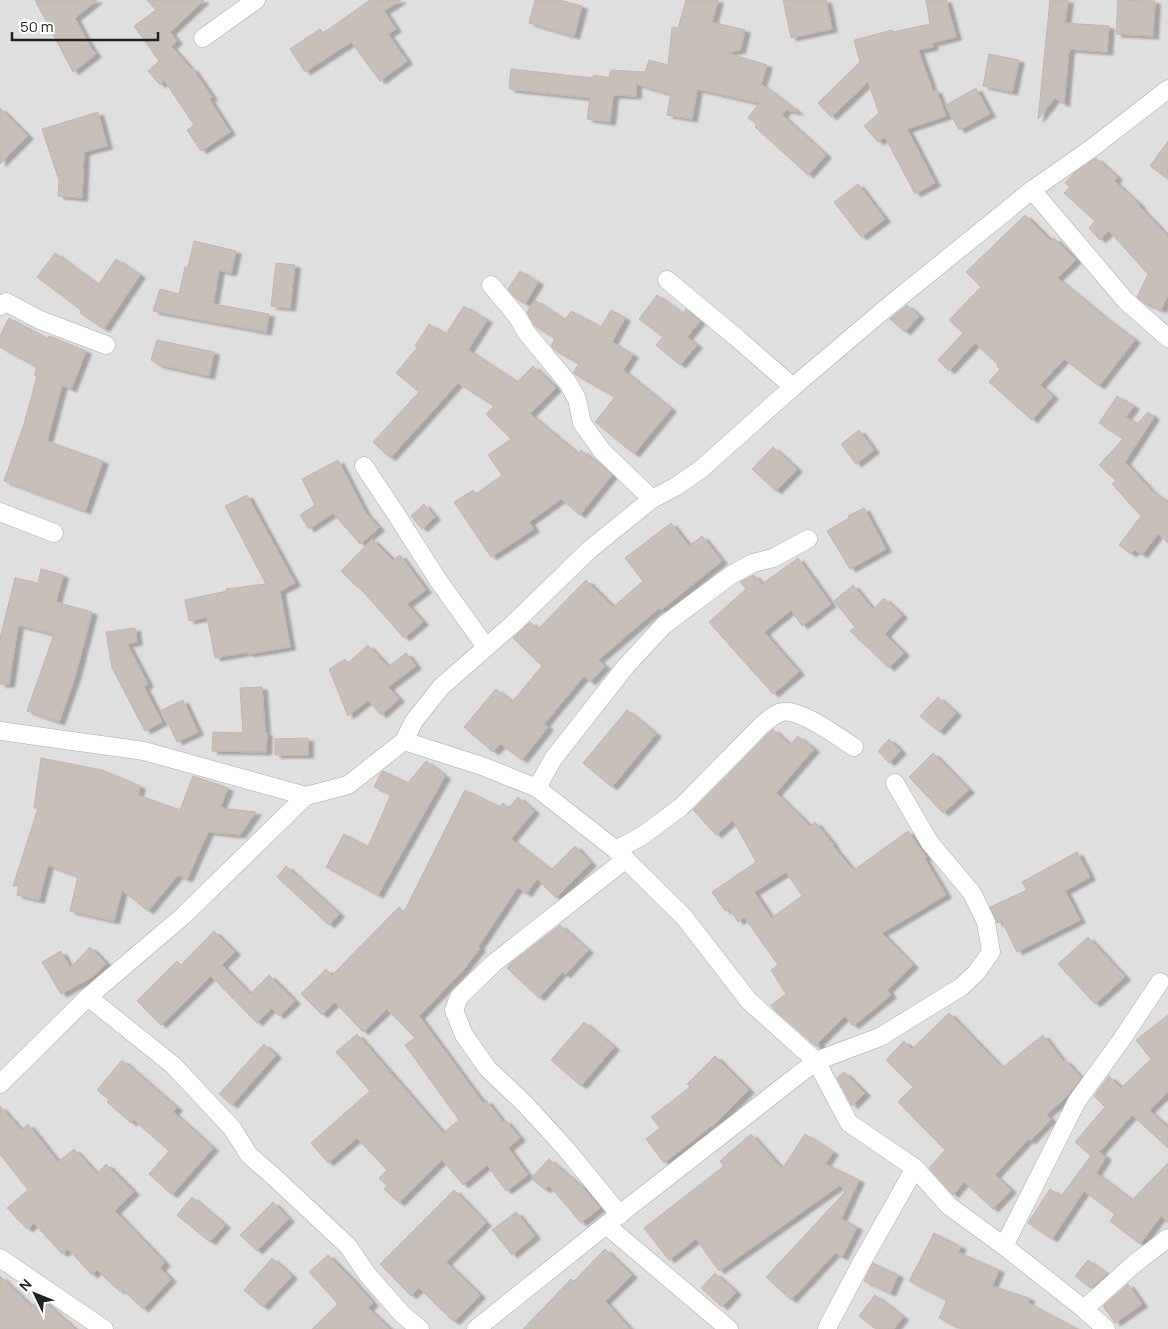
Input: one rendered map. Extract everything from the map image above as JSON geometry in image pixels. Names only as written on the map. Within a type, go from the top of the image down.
[{"type":"street","points":[[203,38],[256,0]]},
{"type":"street","points":[[0,1084],[88,997],[183,916],[306,796],[348,785],[404,741],[414,721],[441,687],[513,624],[590,550],[652,499],[700,470],[793,387],[870,322],[1032,190],[1092,148],[1168,89]]},
{"type":"street","points":[[1032,190],[1125,300],[1168,338]]},
{"type":"street","points":[[667,280],[793,387]]},
{"type":"street","points":[[491,285],[517,316],[526,332],[568,383],[577,399],[582,423],[602,451],[652,499]]},
{"type":"street","points":[[0,306],[6,302],[40,320],[106,345]]},
{"type":"street","points":[[364,466],[438,580],[486,647]]},
{"type":"street","points":[[0,512],[54,533]]},
{"type":"street","points":[[536,788],[558,752],[626,666],[664,625],[731,575],[753,563],[773,558],[808,539]]},
{"type":"street","points":[[728,1329],[613,1220],[566,1149],[525,1104],[488,1069],[464,1035],[454,1010],[459,997],[494,963],[642,836],[681,807],[771,717],[782,712],[790,712],[806,717],[854,747]]},
{"type":"street","points":[[0,730],[144,751],[306,796]]},
{"type":"street","points":[[404,741],[482,766],[536,788],[621,854],[684,917],[749,1001],[816,1061],[849,1123],[916,1168],[949,1206],[1004,1246],[1084,1309],[1106,1329]]},
{"type":"street","points":[[476,1329],[816,1061],[880,1037],[961,988],[976,973],[991,952],[986,922],[972,893],[930,843],[895,783]]},
{"type":"street","points":[[1004,1246],[1077,1101],[1160,982]]},
{"type":"street","points":[[88,997],[174,1065],[232,1128],[249,1155],[272,1174],[348,1246],[373,1281],[402,1314],[420,1329]]},
{"type":"street","points":[[827,1329],[863,1260],[916,1168]]},
{"type":"street","points":[[1084,1309],[1133,1265],[1168,1238]]},
{"type":"street","points":[[0,1258],[104,1329]]},
{"type":"shaded area","points":[[0,0],[1168,0],[1168,1329],[0,1329]]},
{"type":"building","points":[[35,0],[97,0],[75,18],[96,54],[73,72]]},
{"type":"building","points":[[147,0],[204,0],[170,32],[177,41],[171,46],[192,68],[212,97],[209,99],[230,132],[201,151],[187,130],[194,125],[164,80],[160,85],[148,71],[159,61],[134,26],[156,10]]},
{"type":"building","points":[[370,0],[401,0],[384,11],[396,29],[388,34],[407,61],[380,81],[351,42],[305,72],[290,49],[320,29],[323,33]]},
{"type":"building","points":[[535,0],[559,0],[582,6],[574,36],[529,23]]},
{"type":"building","points":[[686,0],[718,0],[712,22],[745,30],[740,50],[727,53],[767,65],[761,84],[798,112],[786,110],[782,115],[826,155],[808,175],[755,127],[757,124],[748,118],[759,103],[697,89],[692,119],[667,115],[671,94],[636,84],[636,96],[613,95],[610,122],[587,119],[590,98],[509,89],[511,69],[593,78],[593,75],[612,78],[609,77],[611,70],[645,72],[649,60],[668,65],[672,27],[678,28]]},
{"type":"building","points":[[783,0],[826,0],[832,29],[791,38]]},
{"type":"building","points":[[926,0],[946,0],[956,37],[932,43],[933,47],[918,50],[933,91],[936,90],[946,116],[907,129],[935,183],[915,194],[885,137],[878,142],[864,126],[879,113],[868,82],[831,117],[818,103],[860,62],[854,40],[892,30],[893,32],[930,24]]},
{"type":"building","points":[[1050,0],[1068,0],[1065,23],[1109,26],[1107,52],[1069,49],[1064,104],[1055,98],[1038,119]]},
{"type":"building","points":[[1118,0],[1155,1],[1153,36],[1116,34]]},
{"type":"building","points":[[989,54],[1019,60],[1012,92],[983,86]]},
{"type":"building","points":[[976,88],[990,114],[959,130],[946,105]]},
{"type":"building","points":[[0,108],[28,136],[0,164]]},
{"type":"building","points":[[98,112],[107,146],[84,152],[82,198],[58,196],[59,180],[42,129]]},
{"type":"building","points":[[1168,141],[1168,179],[1150,166]]},
{"type":"building","points":[[1096,158],[1117,177],[1114,181],[1140,205],[1168,237],[1168,295],[1161,310],[1144,303],[1137,297],[1148,274],[1109,231],[1100,240],[1089,228],[1095,221],[1064,193],[1070,187],[1065,183],[1074,173]]},
{"type":"building","points":[[858,184],[885,219],[861,237],[834,202]]},
{"type":"building","points":[[1025,215],[1051,241],[1054,238],[1076,260],[1057,278],[1135,340],[1099,386],[1064,359],[1040,385],[1053,396],[1032,420],[989,382],[1000,369],[975,343],[949,371],[938,360],[963,333],[949,320],[981,287],[966,272]]},
{"type":"building","points":[[194,241],[236,251],[231,273],[219,270],[213,304],[269,314],[266,332],[153,311],[160,289],[179,294],[185,267],[188,267]]},
{"type":"building","points":[[55,253],[98,285],[116,259],[140,275],[104,329],[80,313],[81,310],[37,277]]},
{"type":"building","points":[[276,263],[295,265],[290,308],[271,306]]},
{"type":"building","points":[[520,271],[538,282],[525,304],[508,289]]},
{"type":"building","points":[[657,295],[683,314],[686,309],[700,321],[687,337],[697,345],[680,365],[656,345],[663,337],[639,319]]},
{"type":"building","points":[[535,300],[565,320],[571,311],[601,327],[611,310],[625,318],[612,342],[633,355],[623,370],[671,409],[634,454],[595,422],[615,397],[573,373],[579,364],[551,346],[555,339],[534,325],[527,312]]},
{"type":"building","points":[[907,305],[919,316],[905,332],[890,319]]},
{"type":"building","points":[[464,306],[487,320],[468,350],[517,382],[533,366],[556,388],[530,414],[578,454],[581,450],[612,475],[580,515],[561,499],[529,522],[534,529],[491,557],[454,502],[473,490],[476,494],[502,475],[488,455],[511,439],[486,414],[494,406],[458,383],[390,458],[373,442],[419,392],[396,373],[418,347],[415,346],[429,324],[446,334]]},
{"type":"building","points":[[9,318],[48,339],[49,336],[86,351],[71,389],[62,385],[47,441],[103,461],[85,511],[4,481],[24,424],[37,376],[34,375],[37,367],[0,347],[0,336]]},
{"type":"building","points":[[157,340],[214,352],[209,376],[159,365],[151,360]]},
{"type":"building","points":[[1117,396],[1134,406],[1126,417],[1137,424],[1148,412],[1154,417],[1125,462],[1152,491],[1168,503],[1168,543],[1158,534],[1142,555],[1135,550],[1131,554],[1119,545],[1141,516],[1112,484],[1116,481],[1099,465],[1123,439],[1099,423]]},
{"type":"building","points":[[859,430],[874,450],[856,464],[841,444]]},
{"type":"building","points":[[773,447],[797,469],[776,491],[752,469]]},
{"type":"building","points":[[338,460],[365,512],[379,528],[360,544],[333,513],[309,529],[300,515],[315,505],[302,479]]},
{"type":"building","points":[[247,495],[295,583],[280,591],[290,647],[215,658],[207,617],[189,621],[185,600],[227,591],[226,589],[266,584],[225,506]]},
{"type":"building","points":[[424,504],[435,517],[422,529],[411,516]]},
{"type":"building","points":[[864,508],[886,549],[850,569],[827,531],[849,518],[848,516]]},
{"type":"building","points":[[671,523],[689,546],[702,536],[722,561],[661,610],[659,608],[598,660],[605,666],[590,682],[584,676],[544,724],[548,727],[522,760],[501,744],[493,752],[464,727],[496,689],[512,702],[542,666],[513,638],[530,622],[538,629],[586,580],[613,607],[643,581],[625,558]]},
{"type":"building","points":[[372,539],[393,560],[400,555],[426,590],[407,604],[423,622],[404,638],[358,586],[341,571]]},
{"type":"building","points":[[798,558],[831,604],[802,626],[791,610],[764,632],[799,672],[773,694],[709,622],[746,589],[740,582],[754,575],[762,584]]},
{"type":"building","points":[[41,569],[63,575],[56,602],[92,612],[75,677],[59,722],[27,711],[54,634],[18,625],[9,684],[0,684],[0,638],[15,578],[38,583]]},
{"type":"building","points":[[853,585],[873,610],[884,598],[902,615],[885,634],[904,653],[889,668],[850,631],[855,627],[834,601]]},
{"type":"building","points":[[135,628],[137,642],[127,644],[148,684],[144,687],[162,722],[145,731],[112,668],[106,632]]},
{"type":"building","points":[[368,645],[388,667],[406,653],[416,666],[388,687],[399,699],[381,715],[368,700],[348,716],[329,669],[345,659],[348,663]]},
{"type":"building","points":[[262,687],[265,733],[267,733],[266,752],[212,751],[213,732],[243,733],[240,688]]},
{"type":"building","points":[[938,697],[956,713],[939,732],[920,716]]},
{"type":"building","points":[[183,700],[198,732],[177,742],[162,710]]},
{"type":"building","points":[[627,710],[656,734],[612,787],[583,763]]},
{"type":"building","points":[[773,729],[790,745],[798,736],[814,749],[776,793],[810,826],[815,822],[851,868],[854,870],[908,831],[926,857],[924,858],[946,895],[882,933],[913,965],[887,990],[891,995],[853,1026],[845,1016],[818,1043],[820,1045],[817,1047],[776,1011],[771,1005],[786,994],[771,970],[778,965],[744,917],[738,922],[729,908],[725,911],[712,892],[756,862],[733,820],[716,835],[693,810]],"holes":[[[786,872],[802,896],[771,918],[754,892]]]},
{"type":"building","points":[[308,738],[308,755],[275,755],[275,739]]},
{"type":"building","points":[[889,739],[901,751],[889,763],[878,751]]},
{"type":"building","points":[[933,753],[969,790],[943,813],[909,777]]},
{"type":"building","points":[[41,758],[102,770],[140,786],[138,795],[180,810],[193,776],[228,788],[220,808],[256,812],[240,835],[208,832],[187,879],[178,875],[148,911],[122,890],[114,921],[70,911],[78,876],[48,865],[39,900],[17,895],[19,886],[13,886],[38,808],[34,808]]},
{"type":"building","points":[[426,761],[445,776],[378,895],[326,867],[344,834],[368,847],[391,794],[374,787],[381,773],[383,771],[408,783]]},
{"type":"building","points":[[465,790],[500,807],[503,803],[509,808],[518,797],[534,811],[511,839],[551,870],[575,846],[591,863],[556,898],[537,879],[526,894],[518,887],[478,947],[480,948],[464,969],[419,1016],[483,1103],[486,1100],[503,1122],[505,1120],[520,1138],[508,1148],[528,1175],[506,1191],[487,1165],[463,1185],[442,1160],[399,1203],[384,1189],[387,1186],[379,1178],[387,1170],[357,1138],[328,1163],[311,1143],[370,1091],[336,1052],[357,1034],[443,1133],[459,1120],[405,1045],[415,1038],[387,1009],[363,1032],[335,1002],[322,1015],[301,994],[326,969],[332,975],[399,907],[404,912]]},
{"type":"building","points":[[1077,852],[1090,877],[1065,891],[1080,920],[1017,952],[1002,921],[997,923],[990,907],[1027,890],[1022,882]]},
{"type":"building","points":[[286,866],[339,914],[329,925],[277,877]]},
{"type":"building","points":[[560,925],[588,950],[565,975],[562,972],[539,998],[507,968]]},
{"type":"building","points":[[214,931],[235,952],[222,965],[250,994],[269,975],[295,1001],[279,1016],[271,1008],[257,1023],[211,976],[161,1025],[137,1001],[177,961],[181,965]]},
{"type":"building","points":[[1088,937],[1125,977],[1095,1004],[1058,964]]},
{"type":"building","points":[[90,947],[106,963],[94,976],[61,994],[42,962],[61,951],[70,968]]},
{"type":"building","points":[[949,1013],[1000,1066],[1003,1067],[1043,1035],[1063,1061],[1065,1060],[1081,1078],[1067,1096],[1046,1115],[1051,1119],[1030,1141],[1028,1139],[995,1175],[1011,1190],[993,1209],[964,1182],[953,1195],[929,1168],[945,1150],[898,1102],[913,1087],[886,1060],[904,1041],[912,1049]]},
{"type":"building","points":[[1168,1015],[1168,1092],[1149,1110],[1168,1128],[1168,1148],[1132,1115],[1099,1152],[1106,1157],[1096,1173],[1132,1200],[1168,1163],[1168,1223],[1161,1216],[1140,1244],[1110,1221],[1115,1214],[1084,1191],[1052,1239],[1028,1223],[1050,1189],[1061,1196],[1091,1156],[1075,1142],[1105,1107],[1094,1096],[1109,1076],[1121,1088],[1151,1059],[1136,1040]]},
{"type":"building","points":[[584,1022],[614,1047],[581,1086],[551,1060]]},
{"type":"building","points":[[264,1044],[276,1055],[232,1105],[219,1094]]},
{"type":"building","points":[[715,1056],[749,1090],[712,1127],[664,1163],[646,1139],[660,1128],[651,1117],[690,1087],[687,1084]]},
{"type":"building","points":[[122,1060],[177,1108],[173,1112],[213,1148],[172,1195],[149,1174],[169,1151],[134,1120],[131,1123],[107,1102],[109,1100],[97,1090]]},
{"type":"building","points":[[844,1072],[865,1093],[852,1106],[837,1078]]},
{"type":"building","points":[[0,1106],[21,1130],[28,1124],[58,1162],[74,1149],[97,1174],[106,1164],[134,1192],[115,1211],[165,1263],[160,1268],[171,1279],[143,1309],[122,1289],[119,1291],[97,1270],[92,1275],[68,1249],[62,1254],[34,1223],[27,1229],[7,1208],[28,1190],[0,1154]]},
{"type":"building","points":[[751,1134],[782,1169],[805,1134],[833,1152],[825,1164],[859,1180],[841,1219],[857,1227],[842,1257],[835,1253],[791,1300],[766,1277],[845,1192],[840,1185],[719,1271],[696,1239],[669,1260],[644,1228],[724,1166],[720,1161]]},
{"type":"building","points":[[549,1159],[579,1183],[600,1208],[581,1223],[549,1185],[545,1190],[531,1178]]},
{"type":"building","points":[[454,1190],[486,1223],[446,1262],[480,1295],[454,1322],[419,1288],[411,1296],[380,1264]]},
{"type":"building","points":[[192,1197],[225,1225],[210,1242],[177,1215]]},
{"type":"building","points":[[273,1202],[289,1219],[257,1251],[240,1235]]},
{"type":"building","points":[[516,1212],[535,1236],[512,1255],[492,1230]]},
{"type":"building","points":[[934,1233],[961,1247],[958,1252],[999,1270],[992,1286],[1029,1298],[1028,1303],[1077,1329],[962,1329],[939,1318],[947,1300],[909,1281]]},
{"type":"building","points":[[605,1249],[632,1275],[605,1301],[630,1329],[523,1329],[571,1279],[574,1281]]},
{"type":"building","points":[[328,1255],[373,1303],[368,1308],[390,1329],[312,1329],[338,1304],[309,1272]]},
{"type":"building","points":[[272,1258],[292,1276],[263,1307],[244,1290]]},
{"type":"building","points":[[1088,1260],[1107,1274],[1091,1288],[1075,1276]]},
{"type":"building","points":[[873,1263],[898,1275],[890,1293],[864,1281]]},
{"type":"building","points":[[715,1273],[736,1292],[722,1307],[701,1288]]},
{"type":"building","points":[[0,1276],[32,1307],[40,1298],[75,1329],[0,1329]]},
{"type":"building","points":[[1128,1284],[1142,1304],[1115,1323],[1103,1306]]},
{"type":"building","points":[[875,1295],[903,1317],[894,1329],[876,1329],[859,1316]]}]
